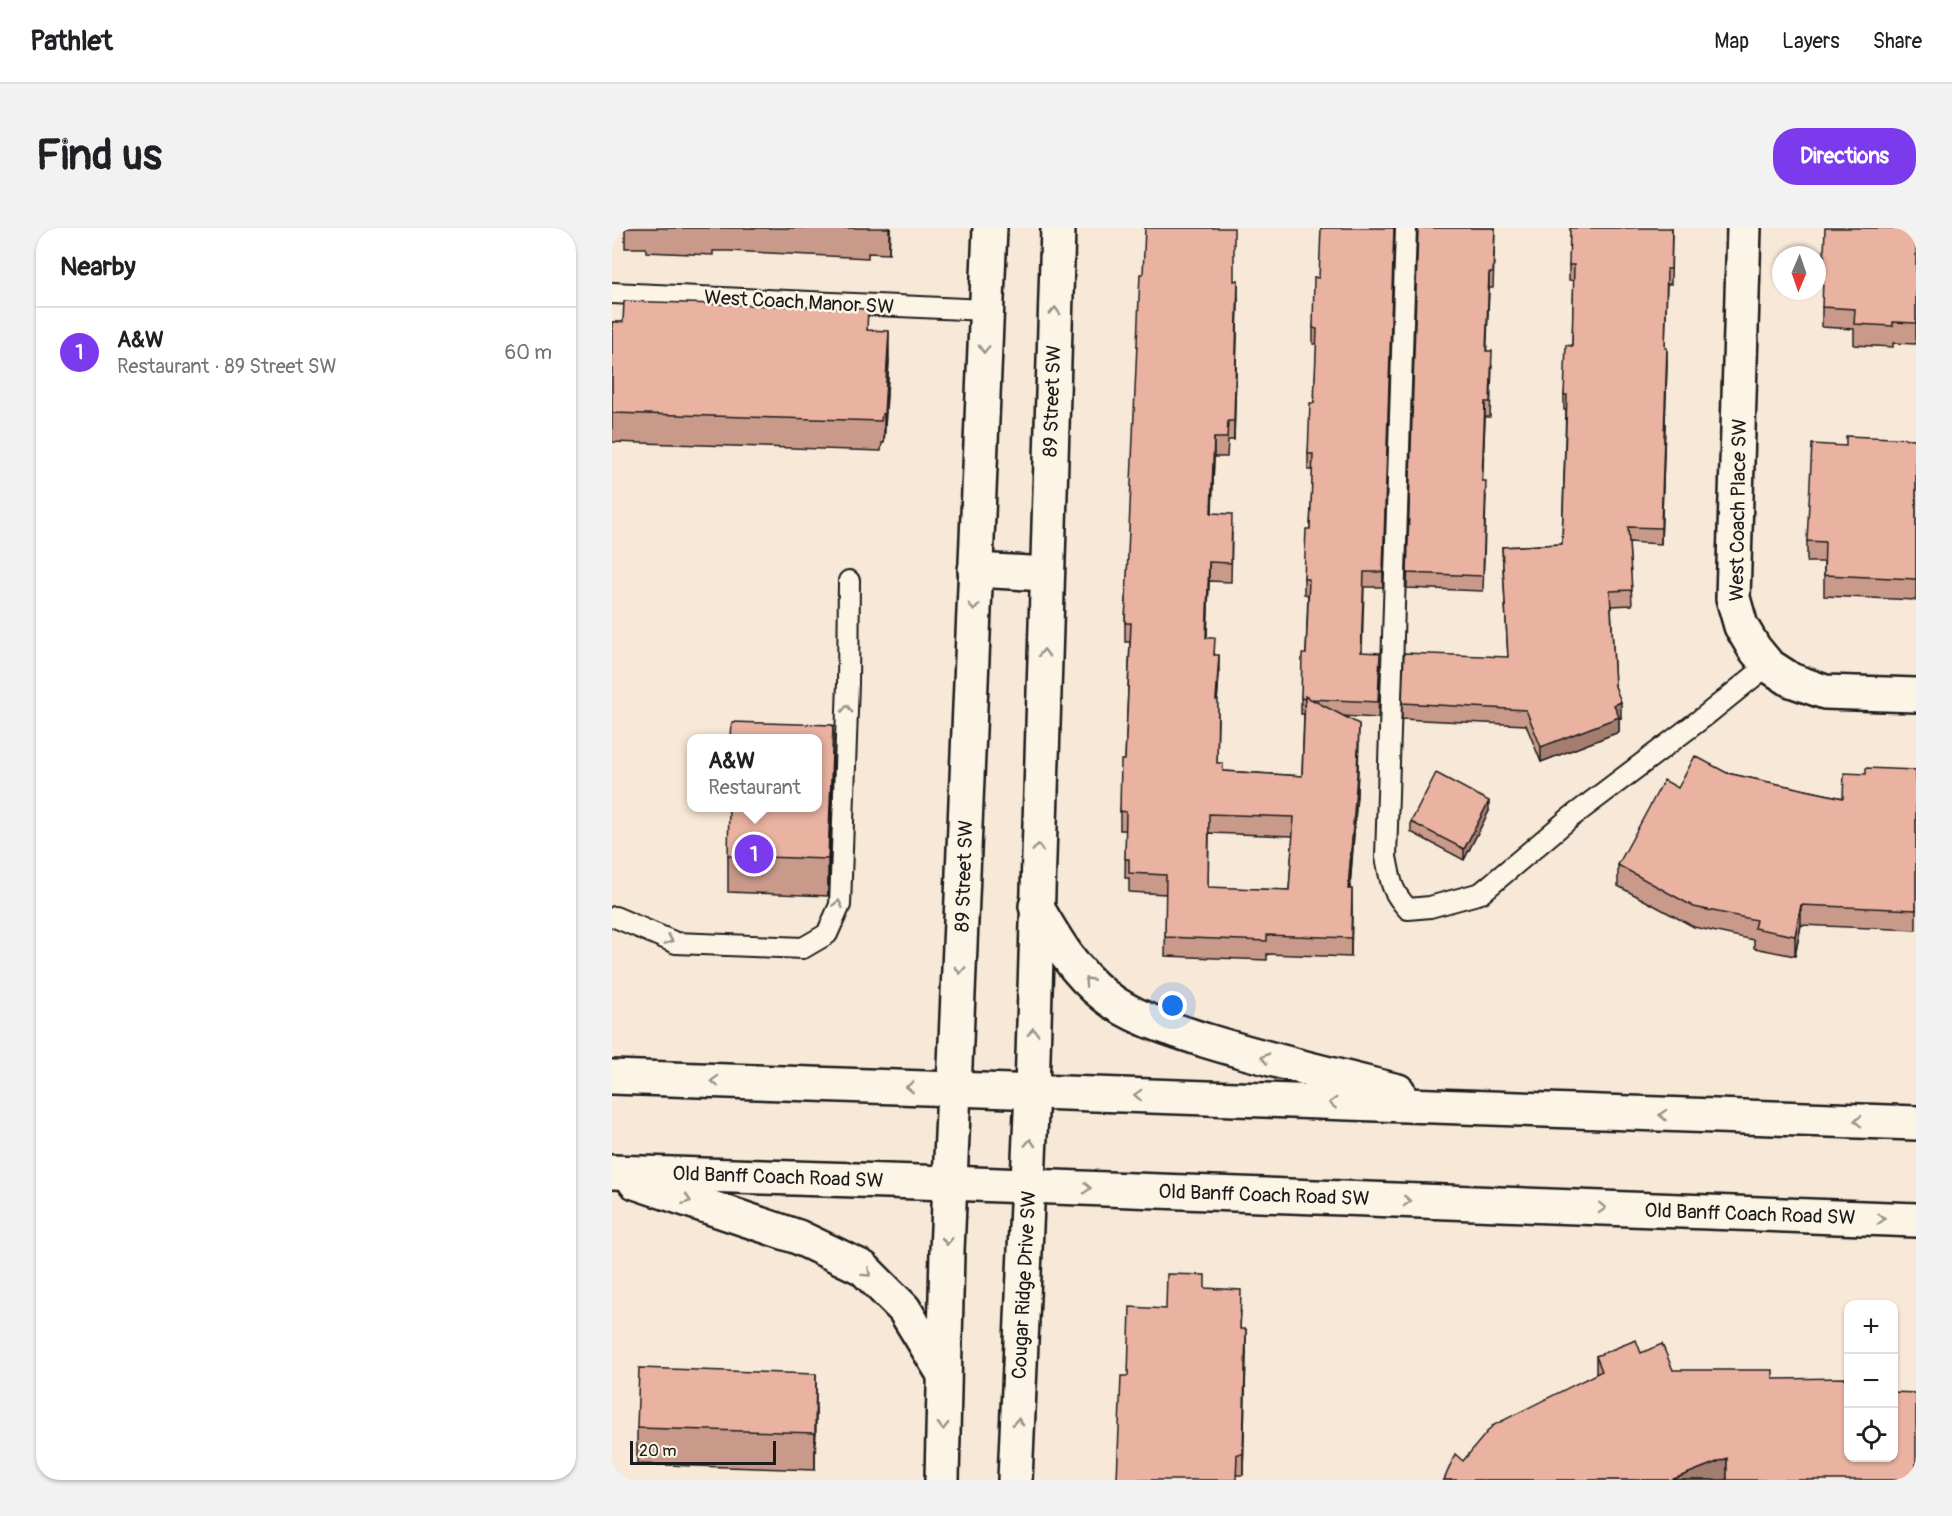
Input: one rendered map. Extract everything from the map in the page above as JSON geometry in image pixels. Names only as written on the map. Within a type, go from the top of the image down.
[{"type":"main road","name":"89 Street SW","points":[[949,1183],[990,228]]},
{"type":"main road","name":"89 Street SW","points":[[1032,1090],[1058,228]]},
{"type":"main road","name":"West Coach Place SW","points":[[1744,228],[1733,598],[1741,626],[1754,648],[1768,665],[1791,680],[1825,692],[1916,695]]},
{"type":"main road","points":[[975,570],[1047,574]]},
{"type":"main road","points":[[1036,906],[1063,952],[1094,987],[1107,998],[1168,1029],[1249,1054],[1464,1108]]},
{"type":"main road","points":[[612,1077],[1032,1090],[1464,1108],[1916,1123]]},
{"type":"main road","name":"Cougar Ridge Drive SW","points":[[1015,1480],[1032,1090]]},
{"type":"main road","points":[[612,1173],[798,1237],[863,1268],[904,1309],[944,1372]]},
{"type":"main road","name":"Old Banff Coach Road SW","points":[[612,1173],[949,1183],[1916,1220]]},
{"type":"main road","points":[[942,1480],[949,1183]]},
{"type":"lane","points":[[1406,228],[1386,856],[1396,897],[1408,909],[1430,907],[1481,893],[1570,818],[1705,716],[1768,665]]},
{"type":"lane","name":"West Coach Manor SW","points":[[612,293],[986,310]]},
{"type":"lane","points":[[615,917],[676,943],[803,948],[827,934],[840,905],[848,682],[849,581]]},
{"type":"building","points":[[1145,228],[1234,228],[1234,281],[1238,280],[1234,421],[1228,421],[1227,438],[1214,438],[1211,513],[1232,514],[1231,563],[1209,562],[1206,638],[1215,638],[1214,655],[1219,655],[1216,700],[1218,700],[1217,763],[1223,763],[1223,771],[1302,776],[1305,696],[1359,724],[1348,889],[1352,889],[1351,938],[1267,935],[1267,941],[1165,937],[1166,875],[1129,873],[1129,859],[1125,859],[1126,812],[1120,811],[1121,760],[1125,760],[1131,623],[1125,623],[1140,274],[1143,274]],"holes":[[[1209,814],[1294,817],[1289,890],[1208,887]]]},
{"type":"building","points":[[1321,228],[1394,228],[1383,572],[1364,572],[1361,652],[1380,653],[1378,702],[1310,699],[1305,696],[1305,699],[1301,698],[1302,654],[1306,654],[1309,579],[1304,579],[1306,529],[1310,529],[1313,454],[1308,454],[1310,403],[1314,403],[1317,329],[1313,328],[1314,277],[1319,278]]},
{"type":"building","points":[[1418,228],[1495,228],[1493,273],[1489,273],[1486,351],[1492,351],[1490,402],[1485,402],[1482,481],[1486,481],[1483,576],[1407,573]]},
{"type":"building","points":[[1570,228],[1672,228],[1671,269],[1667,269],[1665,348],[1667,348],[1661,528],[1628,527],[1632,590],[1610,591],[1615,686],[1621,702],[1614,705],[1619,717],[1541,747],[1526,710],[1402,703],[1404,653],[1508,657],[1502,547],[1562,544],[1567,395],[1564,395],[1566,345],[1572,346],[1574,265],[1569,265]]},
{"type":"building","points":[[1825,228],[1916,228],[1916,323],[1893,322],[1893,326],[1854,324],[1855,309],[1822,307],[1822,300],[1826,300]]},
{"type":"building","points":[[624,301],[868,309],[867,330],[889,331],[884,414],[882,414],[881,421],[612,413],[612,322],[623,322]]},
{"type":"building","points":[[1846,436],[1916,439],[1916,579],[1824,575],[1825,542],[1807,541],[1812,444],[1846,446]]},
{"type":"building","points":[[732,722],[833,725],[828,859],[728,856],[729,812],[822,812],[822,734],[731,734]]},
{"type":"building","points":[[1695,756],[1727,773],[1843,798],[1844,773],[1866,774],[1866,768],[1916,770],[1916,910],[1801,905],[1795,936],[1754,928],[1756,920],[1694,907],[1618,865],[1664,780],[1678,788]]},
{"type":"building","points":[[1436,773],[1489,801],[1464,849],[1411,822]]},
{"type":"building","points":[[1167,1274],[1205,1275],[1205,1288],[1241,1290],[1240,1329],[1246,1329],[1243,1454],[1237,1454],[1236,1480],[1117,1480],[1121,1376],[1128,1376],[1130,1307],[1166,1309]]},
{"type":"building","points":[[1636,1340],[1641,1353],[1662,1344],[1673,1370],[1773,1370],[1773,1379],[1844,1378],[1844,1462],[1898,1462],[1898,1392],[1916,1393],[1916,1480],[1727,1480],[1727,1458],[1671,1480],[1444,1480],[1455,1454],[1463,1461],[1492,1426],[1602,1371],[1596,1356]]},
{"type":"building","points":[[639,1368],[816,1374],[815,1433],[637,1428]]},
{"type":"place","name":"A&W","points":[[754,854]]}]
